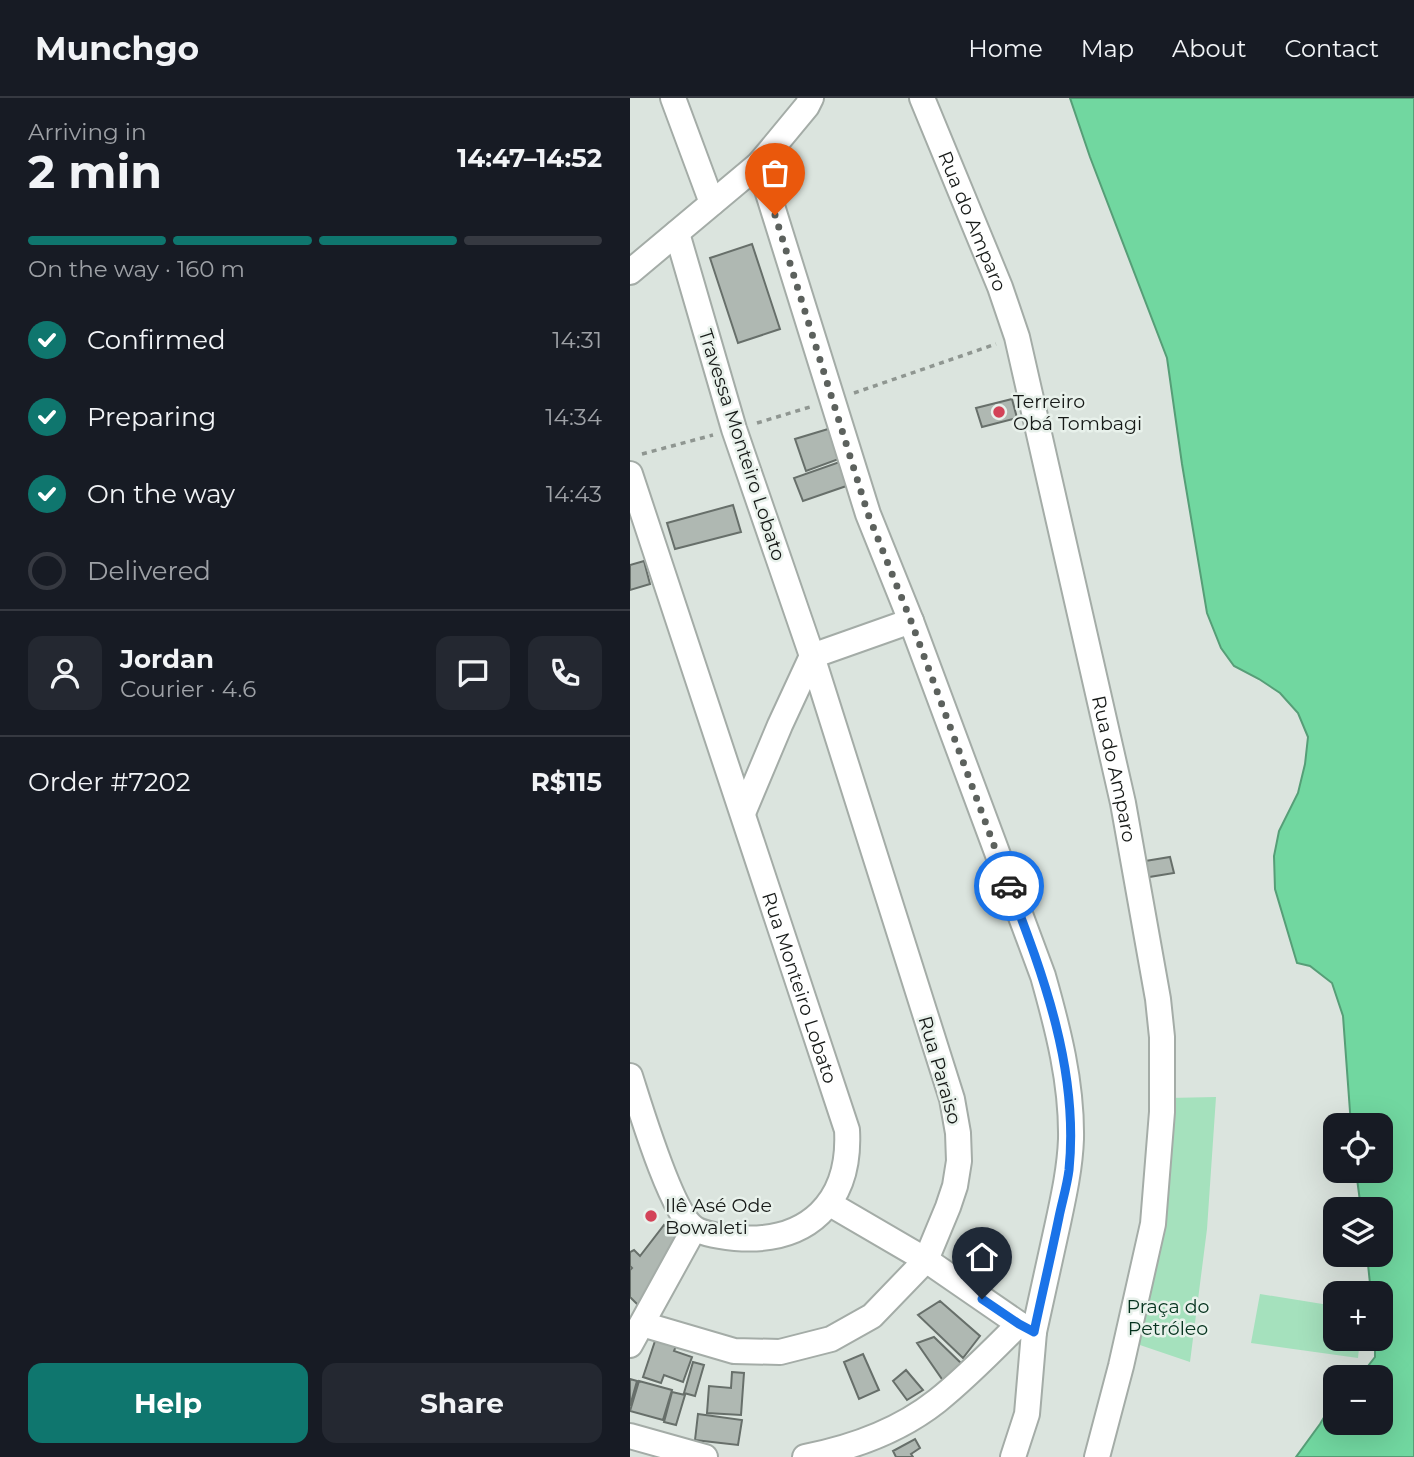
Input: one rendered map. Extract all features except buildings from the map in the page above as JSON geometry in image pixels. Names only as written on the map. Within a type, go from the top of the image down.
[{"type":"street","points":[[673,98],[712,203]]},
{"type":"street","points":[[630,272],[759,164],[811,98]]},
{"type":"street","name":"Rua do Amparo","points":[[922,98],[1000,287],[1017,337],[1123,803],[1158,999],[1162,1037],[1162,1112],[1153,1224],[1097,1457]]},
{"type":"street","points":[[759,164],[868,514],[911,621],[1043,976],[1059,1033],[1067,1076],[1071,1137],[1068,1172],[1027,1328],[1027,1414],[1013,1457]]},
{"type":"street","name":"Travessa Monteiro Lobato","points":[[677,233],[734,429],[812,656]]},
{"type":"street","name":"Rua Monteiro Lobato","points":[[630,474],[847,1130],[847,1153],[842,1178],[830,1204],[810,1222],[768,1238],[750,1239],[724,1237],[694,1228]]},
{"type":"street","points":[[743,813],[812,656],[911,621]]},
{"type":"street","name":"Rua Paraiso","points":[[642,1324],[734,1351],[780,1352],[831,1339],[866,1320],[881,1308],[926,1261],[942,1225],[955,1185],[959,1161],[956,1118],[951,1099],[812,656]]},
{"type":"street","points":[[630,1076],[662,1170],[679,1208],[694,1228],[630,1345]]},
{"type":"street","points":[[830,1204],[926,1261],[1027,1328]]},
{"type":"street","points":[[805,1457],[834,1451],[901,1424],[935,1403],[1027,1328]]},
{"type":"street","points":[[630,1436],[705,1457]]},
{"type":"green space","name":"Praça do Petróleo","points":[[1216,1097],[1207,1229],[1190,1362],[1134,1343],[1168,1098]]},
{"type":"green space","points":[[1260,1294],[1323,1304],[1323,1351],[1359,1351],[1358,1358],[1251,1343]]},
{"type":"shaded area","points":[[1070,98],[1414,98],[1414,1457],[1296,1457],[1323,1419],[1323,1435],[1393,1435],[1393,1365],[1369,1365],[1375,1357],[1375,1351],[1393,1351],[1393,1281],[1370,1281],[1368,1267],[1393,1267],[1393,1197],[1359,1197],[1358,1183],[1393,1183],[1393,1113],[1350,1113],[1343,1016],[1332,983],[1310,966],[1297,963],[1275,889],[1274,856],[1279,831],[1298,793],[1308,737],[1298,713],[1280,693],[1234,666],[1221,648],[1207,613],[1167,358]]},
{"type":"way so far","points":[[775,215],[868,514],[911,621],[1009,886]]},
{"type":"place","name":"Terreiro Obá Tombagi","points":[[999,412]]},
{"type":"place","name":"Ilê Asé Ode Bowaleti","points":[[651,1216]]},
{"type":"route","points":[[982,1299],[1034,1332],[1068,1172],[1071,1137],[1067,1076],[1059,1033],[1043,976],[1009,886]]}]
